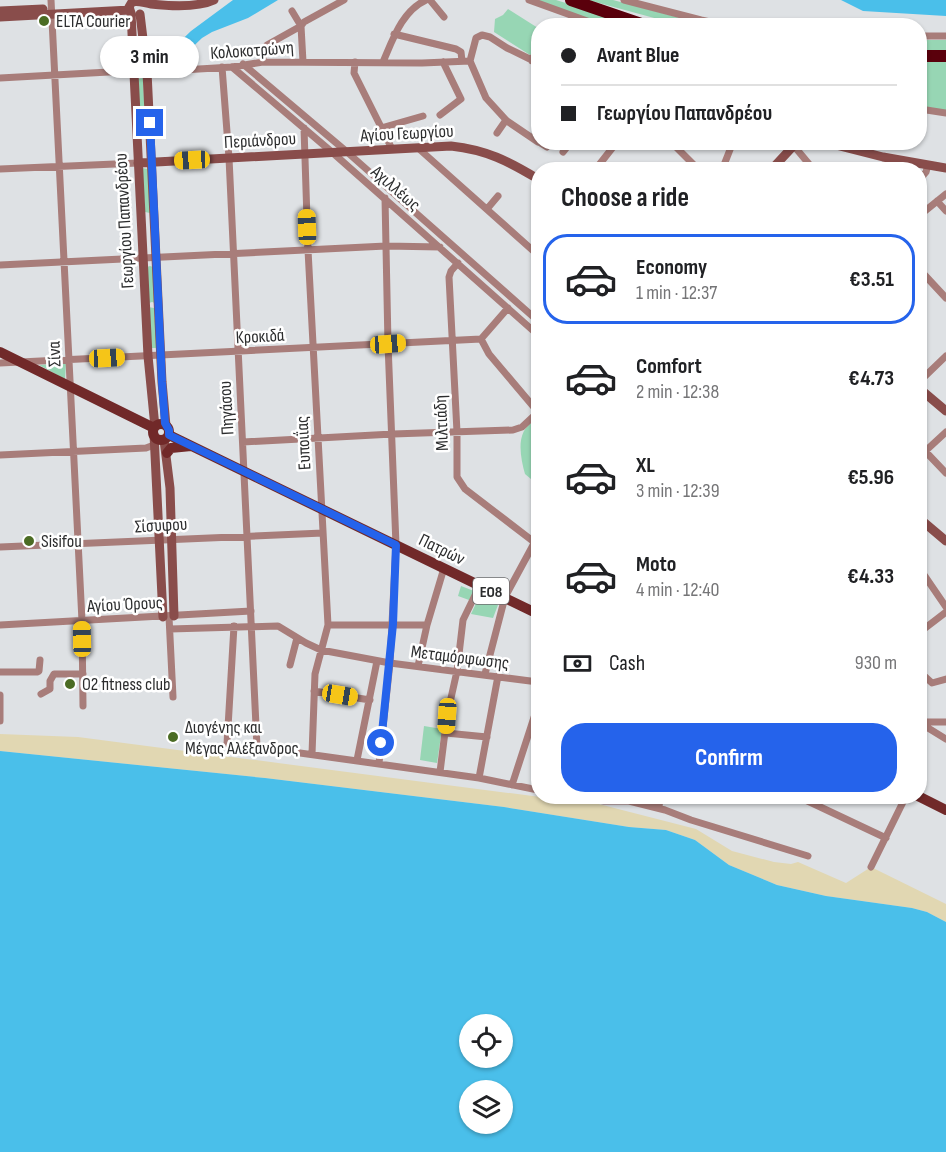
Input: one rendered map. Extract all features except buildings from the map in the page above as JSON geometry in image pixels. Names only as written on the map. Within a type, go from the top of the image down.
[{"type":"highway","points":[[571,0],[624,18]]},
{"type":"highway","points":[[927,56],[946,56]]},
{"type":"main road","name":"Πατρών","points":[[0,352],[70,386],[161,437],[192,446],[531,610]]},
{"type":"main road","points":[[161,437],[171,448],[192,446]]},
{"type":"main road","points":[[927,800],[946,810]]},
{"type":"street","points":[[0,11],[184,5],[214,0]]},
{"type":"street","points":[[263,62],[263,51],[267,45],[344,0]]},
{"type":"street","points":[[530,0],[580,18]]},
{"type":"street","points":[[624,0],[690,18]]},
{"type":"street","points":[[383,62],[394,34],[412,8],[425,1],[444,17]]},
{"type":"street","name":"Γεωργίου Παπανδρέου","points":[[134,7],[147,72],[161,355],[160,541],[170,629],[173,698]]},
{"type":"street","name":"Γεωργίου Παπανδρέου","points":[[134,7],[133,73],[148,356],[161,437],[172,539],[168,617]]},
{"type":"street","points":[[0,17],[52,8]]},
{"type":"street","name":"Σίνα","points":[[52,8],[82,621],[83,706]]},
{"type":"street","points":[[292,10],[301,26],[303,62]]},
{"type":"street","points":[[394,34],[461,52],[486,98],[506,120],[531,137]]},
{"type":"street","points":[[466,61],[476,38],[482,35],[490,37],[531,60]]},
{"type":"street","points":[[927,36],[946,36]]},
{"type":"street","name":"Κολοκοτρώνη","points":[[0,78],[232,67],[263,62],[466,61]]},
{"type":"street","points":[[355,62],[354,73],[392,149]]},
{"type":"street","points":[[440,115],[461,99],[443,62]]},
{"type":"street","points":[[243,64],[341,153]]},
{"type":"street","name":"Πηγάσου","points":[[222,67],[234,254],[257,747],[312,754]]},
{"type":"street","name":"Αχιλλέως","points":[[232,67],[304,128],[341,153],[531,313]]},
{"type":"street","points":[[927,111],[946,113]]},
{"type":"street","points":[[381,128],[423,116]]},
{"type":"street","points":[[497,133],[506,120]]},
{"type":"street","name":"Ευποιΐας","points":[[304,128],[308,250],[328,625],[315,674],[312,754]]},
{"type":"street","name":"Αγίου Γεωργίου","points":[[341,153],[451,146],[474,148],[508,162],[531,175]]},
{"type":"street","points":[[418,148],[531,247]]},
{"type":"street","points":[[601,162],[611,150]]},
{"type":"street","points":[[679,150],[691,162]]},
{"type":"street","points":[[778,162],[789,150]]},
{"type":"street","points":[[863,150],[914,162]]},
{"type":"street","name":"Αχιλλέως","points":[[341,153],[385,198],[531,329]]},
{"type":"street","name":"Περιάνδρου","points":[[0,169],[341,153]]},
{"type":"street","points":[[927,165],[946,168]]},
{"type":"street","points":[[927,209],[946,194]]},
{"type":"street","points":[[487,209],[498,196]]},
{"type":"street","points":[[379,763],[390,663],[396,545],[385,198]]},
{"type":"street","points":[[937,201],[946,211]]},
{"type":"street","points":[[0,265],[386,246],[440,247]]},
{"type":"street","name":"Μιλτιάδη","points":[[458,263],[449,277],[457,477],[462,486],[531,537]]},
{"type":"street","points":[[927,278],[946,298]]},
{"type":"street","points":[[508,308],[481,339],[489,354],[531,404]]},
{"type":"street","name":"Κροκιδά","points":[[0,363],[481,339]]},
{"type":"street","points":[[927,374],[946,356]]},
{"type":"street","points":[[927,395],[946,411]]},
{"type":"street","points":[[243,442],[518,430],[531,418]]},
{"type":"street","points":[[927,449],[946,432]]},
{"type":"street","points":[[0,455],[146,448],[161,437]]},
{"type":"street","points":[[927,457],[946,472]]},
{"type":"street","points":[[927,525],[946,541]]},
{"type":"street","name":"Σίσυφου","points":[[0,547],[323,533]]},
{"type":"street","points":[[485,674],[505,597],[531,552]]},
{"type":"street","points":[[418,666],[427,625],[444,568]]},
{"type":"street","points":[[927,579],[946,607]]},
{"type":"street","points":[[440,772],[464,620],[480,585]]},
{"type":"street","name":"Αγίου Όρους","points":[[0,625],[252,611]]},
{"type":"street","points":[[927,627],[946,612]]},
{"type":"street","points":[[328,625],[427,625]]},
{"type":"street","points":[[227,744],[234,626]]},
{"type":"street","name":"Μεταμόρφωσης","points":[[170,629],[278,626],[321,650],[390,663],[531,681]]},
{"type":"street","points":[[290,665],[297,638]]},
{"type":"street","points":[[0,672],[39,671],[40,660]]},
{"type":"street","points":[[357,760],[377,661]]},
{"type":"street","points":[[41,694],[50,689],[50,681],[54,674],[83,674]]},
{"type":"street","points":[[479,778],[498,676]]},
{"type":"street","points":[[927,680],[936,683],[946,679]]},
{"type":"street","points":[[314,691],[370,700]]},
{"type":"street","points":[[0,694],[1,721]]},
{"type":"street","points":[[927,722],[946,722]]},
{"type":"street","points":[[512,785],[531,727]]},
{"type":"street","points":[[927,727],[946,739]]},
{"type":"street","points":[[446,733],[487,737]]},
{"type":"street","points":[[312,754],[479,778],[531,789]]},
{"type":"street","points":[[642,804],[808,856]]},
{"type":"street","points":[[659,804],[659,808]]},
{"type":"street","points":[[814,804],[886,838]]},
{"type":"street","points":[[871,867],[902,804]]},
{"type":"green space","points":[[535,0],[556,0],[614,18],[587,18]]},
{"type":"green space","points":[[588,0],[613,0],[681,18],[654,18]]},
{"type":"green space","points":[[508,9],[531,24],[531,54],[494,32],[495,19]]},
{"type":"green space","points":[[927,40],[946,40],[946,51],[927,51]]},
{"type":"green space","points":[[927,60],[946,61],[946,111],[927,107]]},
{"type":"green space","points":[[143,78],[145,122],[138,123],[136,79]]},
{"type":"green space","points":[[142,168],[148,169],[150,213],[145,212]]},
{"type":"green space","points":[[147,267],[153,267],[155,303],[149,303]]},
{"type":"green space","points":[[148,307],[154,308],[157,348],[151,348]]},
{"type":"green space","points":[[66,363],[65,379],[39,365]]},
{"type":"green space","points":[[531,424],[531,479],[525,474],[521,452],[522,437]]},
{"type":"green space","points":[[461,586],[474,591],[469,600],[458,596]]},
{"type":"green space","points":[[480,595],[498,605],[493,618],[471,614]]},
{"type":"green space","points":[[424,726],[442,729],[437,763],[420,760]]},
{"type":"sand","points":[[0,734],[78,737],[531,796],[531,804],[599,804],[696,829],[732,851],[774,862],[791,864],[798,862],[846,883],[871,867],[946,904],[946,922],[927,912],[912,908],[826,896],[777,885],[729,865],[695,840],[666,830],[629,827],[504,807],[265,778],[0,751]]},
{"type":"water","points":[[233,0],[278,0],[248,18],[202,38],[177,62],[160,61],[191,31]]},
{"type":"water","points":[[841,0],[946,0],[946,16],[863,11]]},
{"type":"water","points":[[0,751],[265,778],[504,807],[629,827],[666,830],[695,840],[729,865],[777,885],[826,896],[927,912],[946,922],[946,1152],[0,1152]]},
{"type":"place","name":"ELTA Courier","points":[[44,21]]},
{"type":"place","name":"Sisifou","points":[[29,541]]},
{"type":"place","name":"O2 fitness club","points":[[70,684]]},
{"type":"place","name":"Διογένης και Μέγας Αλέξανδρος","points":[[173,737]]},
{"type":"route","points":[[150,123],[162,382],[165,423],[169,435],[396,545],[393,624],[381,743]]}]
